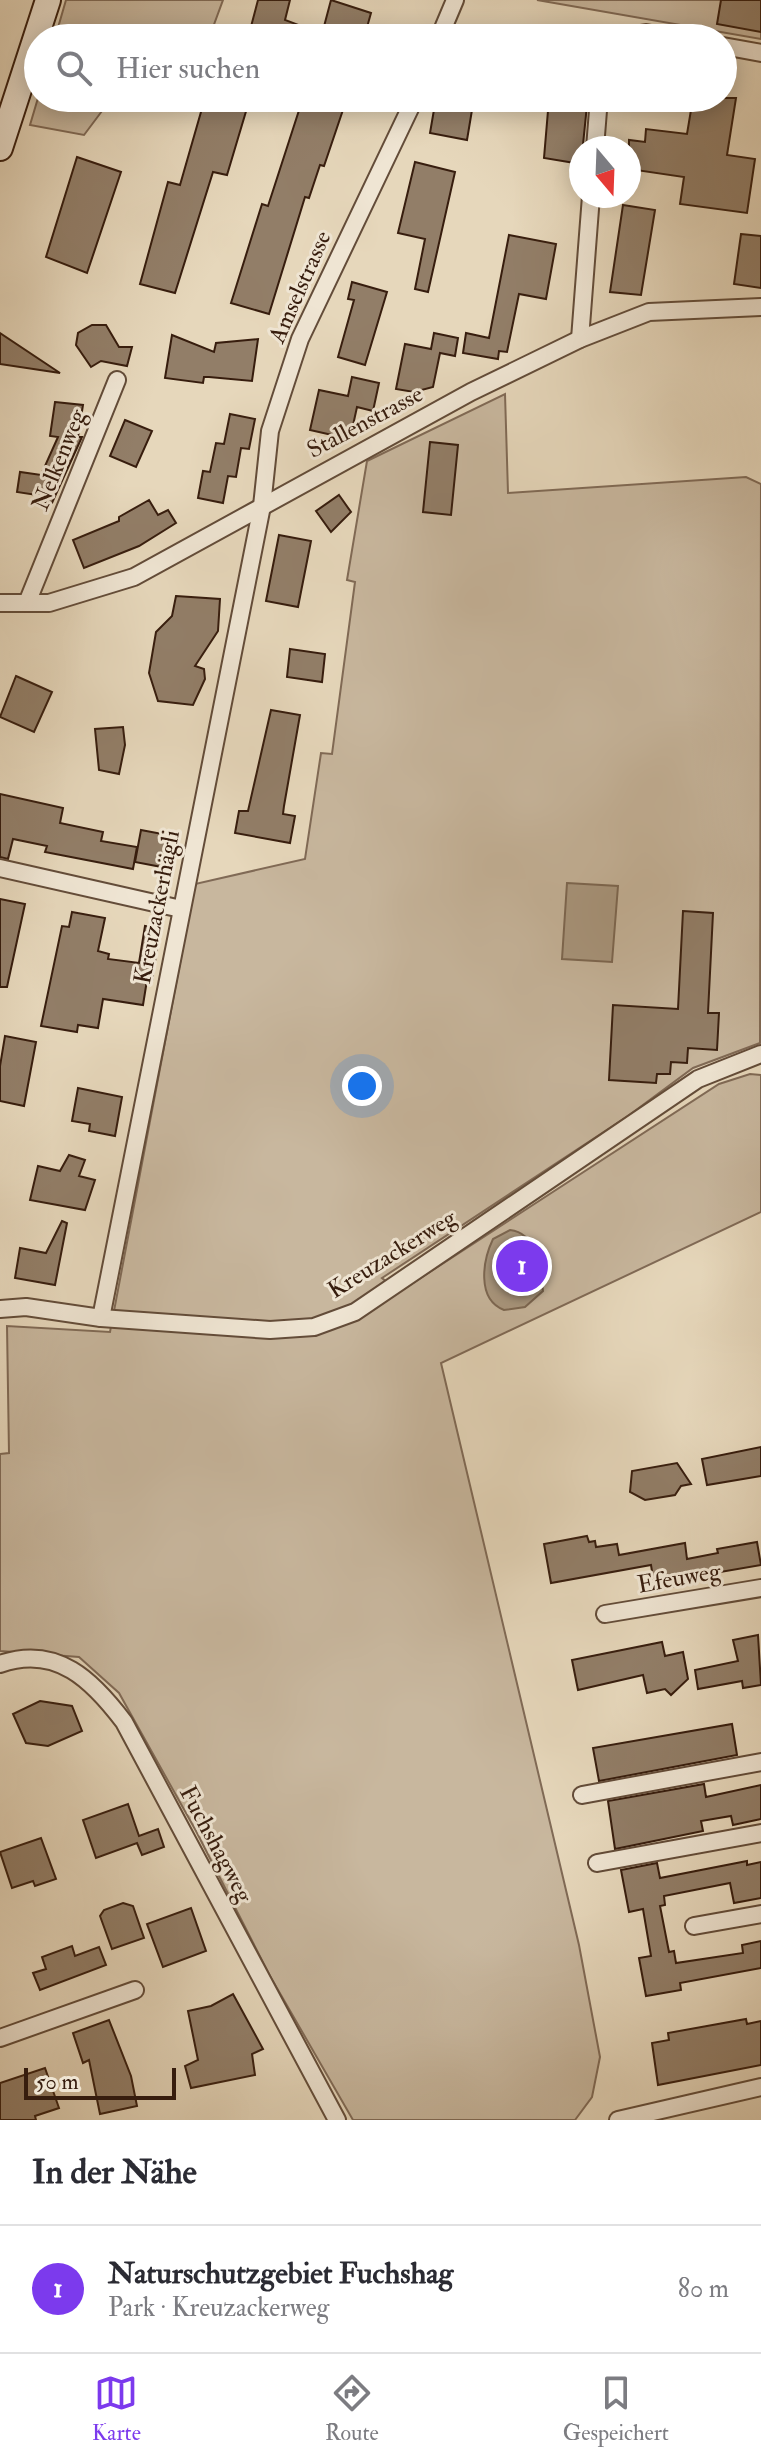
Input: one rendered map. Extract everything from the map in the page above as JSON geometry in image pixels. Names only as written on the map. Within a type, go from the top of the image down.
[{"type":"main road","points":[[40,24],[48,0]]},
{"type":"main road","points":[[0,148],[24,74]]},
{"type":"street","points":[[445,24],[455,0]]},
{"type":"street","points":[[737,49],[761,53]]},
{"type":"street","name":"Amselstrasse","points":[[262,506],[270,431],[300,339],[408,112]]},
{"type":"street","points":[[596,136],[598,112]]},
{"type":"street","points":[[580,339],[590,208]]},
{"type":"street","name":"Stallenstrasse","points":[[0,603],[49,603],[134,577],[471,392],[580,339],[649,312],[761,307]]},
{"type":"street","name":"Nelkenweg","points":[[27,603],[117,380]]},
{"type":"street","name":"Kreuzackerhägli","points":[[101,1318],[262,506]]},
{"type":"street","points":[[0,868],[181,909]]},
{"type":"street","name":"Kreuzackerweg","points":[[0,1309],[26,1307],[101,1318],[270,1330],[314,1327],[355,1312],[698,1079],[761,1054]]},
{"type":"street","name":"Efeuweg","points":[[605,1614],[761,1588]]},
{"type":"street","name":"Fuchshagweg","points":[[0,1664],[36,1661],[74,1668],[101,1692],[124,1722],[337,2120]]},
{"type":"street","points":[[582,1795],[761,1762]]},
{"type":"street","points":[[597,1863],[761,1833]]},
{"type":"street","points":[[694,1926],[761,1914]]},
{"type":"street","points":[[0,2038],[135,1990]]},
{"type":"street","points":[[618,2120],[761,2087]]},
{"type":"shaded area","points":[[66,0],[223,0],[214,24],[59,24]]},
{"type":"shaded area","points":[[537,0],[761,0],[761,39],[737,35],[737,24],[675,24]]},
{"type":"shaded area","points":[[34,112],[101,112],[84,135],[30,125]]},
{"type":"shaded area","points":[[505,394],[508,493],[746,477],[761,484],[760,1043],[693,1068],[628,1116],[382,1278],[399,1292],[719,1084],[750,1074],[761,1075],[761,1212],[441,1363],[579,1945],[600,2057],[592,2097],[575,2120],[353,2120],[270,1976],[196,1831],[119,1693],[79,1657],[0,1651],[0,1454],[9,1453],[7,1326],[110,1332],[195,884],[305,859],[321,753],[332,754],[355,582],[347,580],[367,461]]},
{"type":"shaded area","points":[[567,883],[618,886],[612,962],[562,959]]},
{"type":"shaded area","points":[[510,1230],[519,1233],[532,1245],[539,1262],[543,1291],[525,1307],[504,1310],[489,1297],[484,1278],[493,1239]]},
{"type":"building","points":[[258,0],[290,0],[285,20],[296,24],[252,24]]},
{"type":"building","points":[[331,0],[371,13],[368,24],[325,24]]},
{"type":"building","points":[[721,0],[761,0],[761,32],[737,28],[737,24],[717,24]]},
{"type":"building","points":[[201,112],[246,112],[227,175],[213,172],[175,293],[140,284],[168,182],[180,185]]},
{"type":"building","points":[[298,112],[342,112],[324,166],[320,165],[309,198],[305,197],[269,314],[231,303],[262,204],[268,206]]},
{"type":"building","points":[[434,112],[472,112],[467,140],[430,133]]},
{"type":"building","points":[[548,112],[586,112],[584,136],[569,136],[569,162],[544,158]]},
{"type":"building","points":[[691,112],[734,112],[727,155],[755,159],[747,213],[680,204],[684,177],[641,171],[641,142],[645,142],[646,129],[687,134]]},
{"type":"building","points":[[77,157],[121,172],[87,273],[46,257]]},
{"type":"building","points":[[415,162],[455,172],[428,292],[415,289],[425,239],[398,233]]},
{"type":"building","points":[[623,208],[655,210],[641,295],[610,292]]},
{"type":"building","points":[[741,234],[761,236],[761,288],[734,284]]},
{"type":"building","points":[[509,235],[556,244],[546,299],[519,294],[507,352],[499,351],[498,359],[463,353],[466,333],[489,338]]},
{"type":"building","points":[[352,282],[387,292],[365,365],[338,357],[354,300],[348,299]]},
{"type":"building","points":[[92,325],[106,325],[119,347],[132,347],[127,366],[101,361],[91,367],[76,345],[78,333]]},
{"type":"building","points":[[0,333],[60,373],[0,364]]},
{"type":"building","points":[[434,333],[458,338],[455,356],[440,353],[433,387],[414,392],[396,389],[405,344],[431,349]]},
{"type":"building","points":[[172,335],[214,352],[216,343],[258,339],[252,381],[204,377],[203,383],[165,378]]},
{"type":"building","points":[[352,377],[379,383],[373,411],[357,407],[350,439],[310,430],[319,390],[348,396]]},
{"type":"building","points":[[55,402],[83,405],[78,437],[82,437],[52,503],[36,501],[37,495],[17,492],[20,472],[41,475],[58,437],[50,436]]},
{"type":"building","points":[[230,414],[255,419],[249,449],[241,448],[236,477],[228,476],[223,503],[198,498],[203,471],[210,472],[216,443],[224,444]]},
{"type":"building","points":[[125,420],[152,431],[136,467],[110,456]]},
{"type":"building","points":[[430,442],[458,445],[451,515],[423,512]]},
{"type":"building","points":[[339,495],[351,512],[331,532],[316,511]]},
{"type":"building","points":[[149,500],[158,515],[168,510],[176,523],[139,546],[84,568],[73,540],[119,521],[119,517]]},
{"type":"building","points":[[279,535],[311,541],[298,607],[266,601]]},
{"type":"building","points":[[176,596],[220,599],[218,631],[195,666],[204,669],[205,679],[193,705],[158,701],[149,673],[156,632],[172,616]]},
{"type":"building","points":[[290,649],[325,654],[322,682],[287,677]]},
{"type":"building","points":[[16,676],[52,692],[34,732],[0,717]]},
{"type":"building","points":[[271,710],[300,715],[283,814],[295,816],[290,843],[235,833],[239,811],[248,811]]},
{"type":"building","points":[[123,727],[125,745],[119,774],[99,770],[95,729]]},
{"type":"building","points":[[0,794],[63,808],[60,823],[103,832],[101,841],[137,847],[133,869],[45,852],[47,846],[13,839],[8,859],[0,857]]},
{"type":"building","points":[[141,830],[173,836],[167,868],[135,862]]},
{"type":"building","points":[[0,899],[25,904],[7,987],[0,987]]},
{"type":"building","points":[[683,911],[713,913],[708,1013],[719,1013],[717,1050],[688,1048],[687,1063],[671,1062],[670,1074],[657,1074],[656,1083],[609,1080],[613,1005],[678,1009]]},
{"type":"building","points":[[72,912],[105,918],[98,951],[109,954],[108,959],[139,963],[145,926],[160,929],[152,981],[147,980],[143,1005],[103,999],[98,1028],[78,1025],[77,1032],[41,1026],[62,926],[69,927]]},
{"type":"building","points":[[5,1036],[36,1042],[24,1106],[0,1101],[0,1066]]},
{"type":"building","points":[[78,1088],[122,1097],[115,1136],[89,1131],[90,1124],[72,1121]]},
{"type":"building","points":[[69,1155],[85,1160],[79,1176],[95,1180],[85,1210],[30,1200],[38,1166],[60,1171]]},
{"type":"building","points":[[62,1221],[67,1223],[55,1285],[15,1278],[20,1248],[46,1253]]},
{"type":"building","points":[[761,1447],[761,1476],[707,1485],[702,1459]]},
{"type":"building","points":[[677,1463],[691,1484],[681,1486],[675,1495],[645,1500],[630,1492],[632,1471]]},
{"type":"building","points":[[587,1536],[589,1542],[595,1541],[596,1547],[617,1544],[619,1555],[685,1543],[687,1559],[718,1553],[717,1549],[757,1542],[761,1565],[691,1577],[692,1583],[655,1590],[651,1565],[551,1583],[544,1544]]},
{"type":"building","points":[[758,1635],[761,1685],[743,1688],[742,1681],[698,1689],[695,1670],[738,1661],[733,1640]]},
{"type":"building","points":[[662,1642],[665,1656],[683,1652],[688,1679],[671,1695],[665,1689],[647,1693],[643,1675],[578,1690],[572,1660]]},
{"type":"building","points":[[40,1701],[72,1706],[82,1731],[48,1746],[26,1743],[13,1714]]},
{"type":"building","points":[[732,1724],[737,1755],[599,1781],[593,1748]]},
{"type":"building","points":[[704,1784],[706,1797],[761,1785],[761,1819],[733,1825],[731,1816],[701,1821],[703,1831],[615,1849],[608,1801]]},
{"type":"building","points":[[128,1804],[139,1836],[158,1829],[164,1847],[142,1855],[137,1843],[96,1858],[83,1820]]},
{"type":"building","points":[[41,1838],[56,1879],[35,1886],[33,1881],[12,1888],[0,1852]]},
{"type":"building","points":[[747,1861],[747,1865],[761,1862],[761,1898],[734,1903],[730,1883],[664,1896],[665,1905],[660,1906],[669,1952],[674,1951],[676,1963],[743,1953],[742,1945],[761,1941],[761,1968],[680,1983],[681,1990],[646,1996],[639,1958],[651,1956],[643,1909],[629,1912],[621,1870],[657,1863],[660,1878]]},
{"type":"building","points":[[123,1903],[133,1906],[144,1938],[112,1949],[100,1916],[104,1910]]},
{"type":"building","points":[[191,1908],[206,1951],[163,1967],[147,1924]]},
{"type":"building","points":[[72,1946],[75,1956],[99,1947],[106,1965],[40,1990],[33,1973],[46,1969],[42,1957]]},
{"type":"building","points":[[233,1994],[263,2049],[252,2054],[255,2075],[191,2088],[185,2066],[198,2060],[188,2011],[211,2006]]},
{"type":"building","points":[[746,2019],[747,2024],[761,2021],[761,2065],[658,2085],[652,2043],[669,2040],[668,2033]]},
{"type":"building","points":[[109,2020],[131,2076],[137,2106],[100,2114],[89,2060],[83,2063],[73,2033]]},
{"type":"building","points":[[45,2068],[59,2108],[35,2116],[36,2120],[0,2120],[0,2083]]},
{"type":"place","name":"Naturschutzgebiet Fuchshag","points":[[522,1266]]}]
